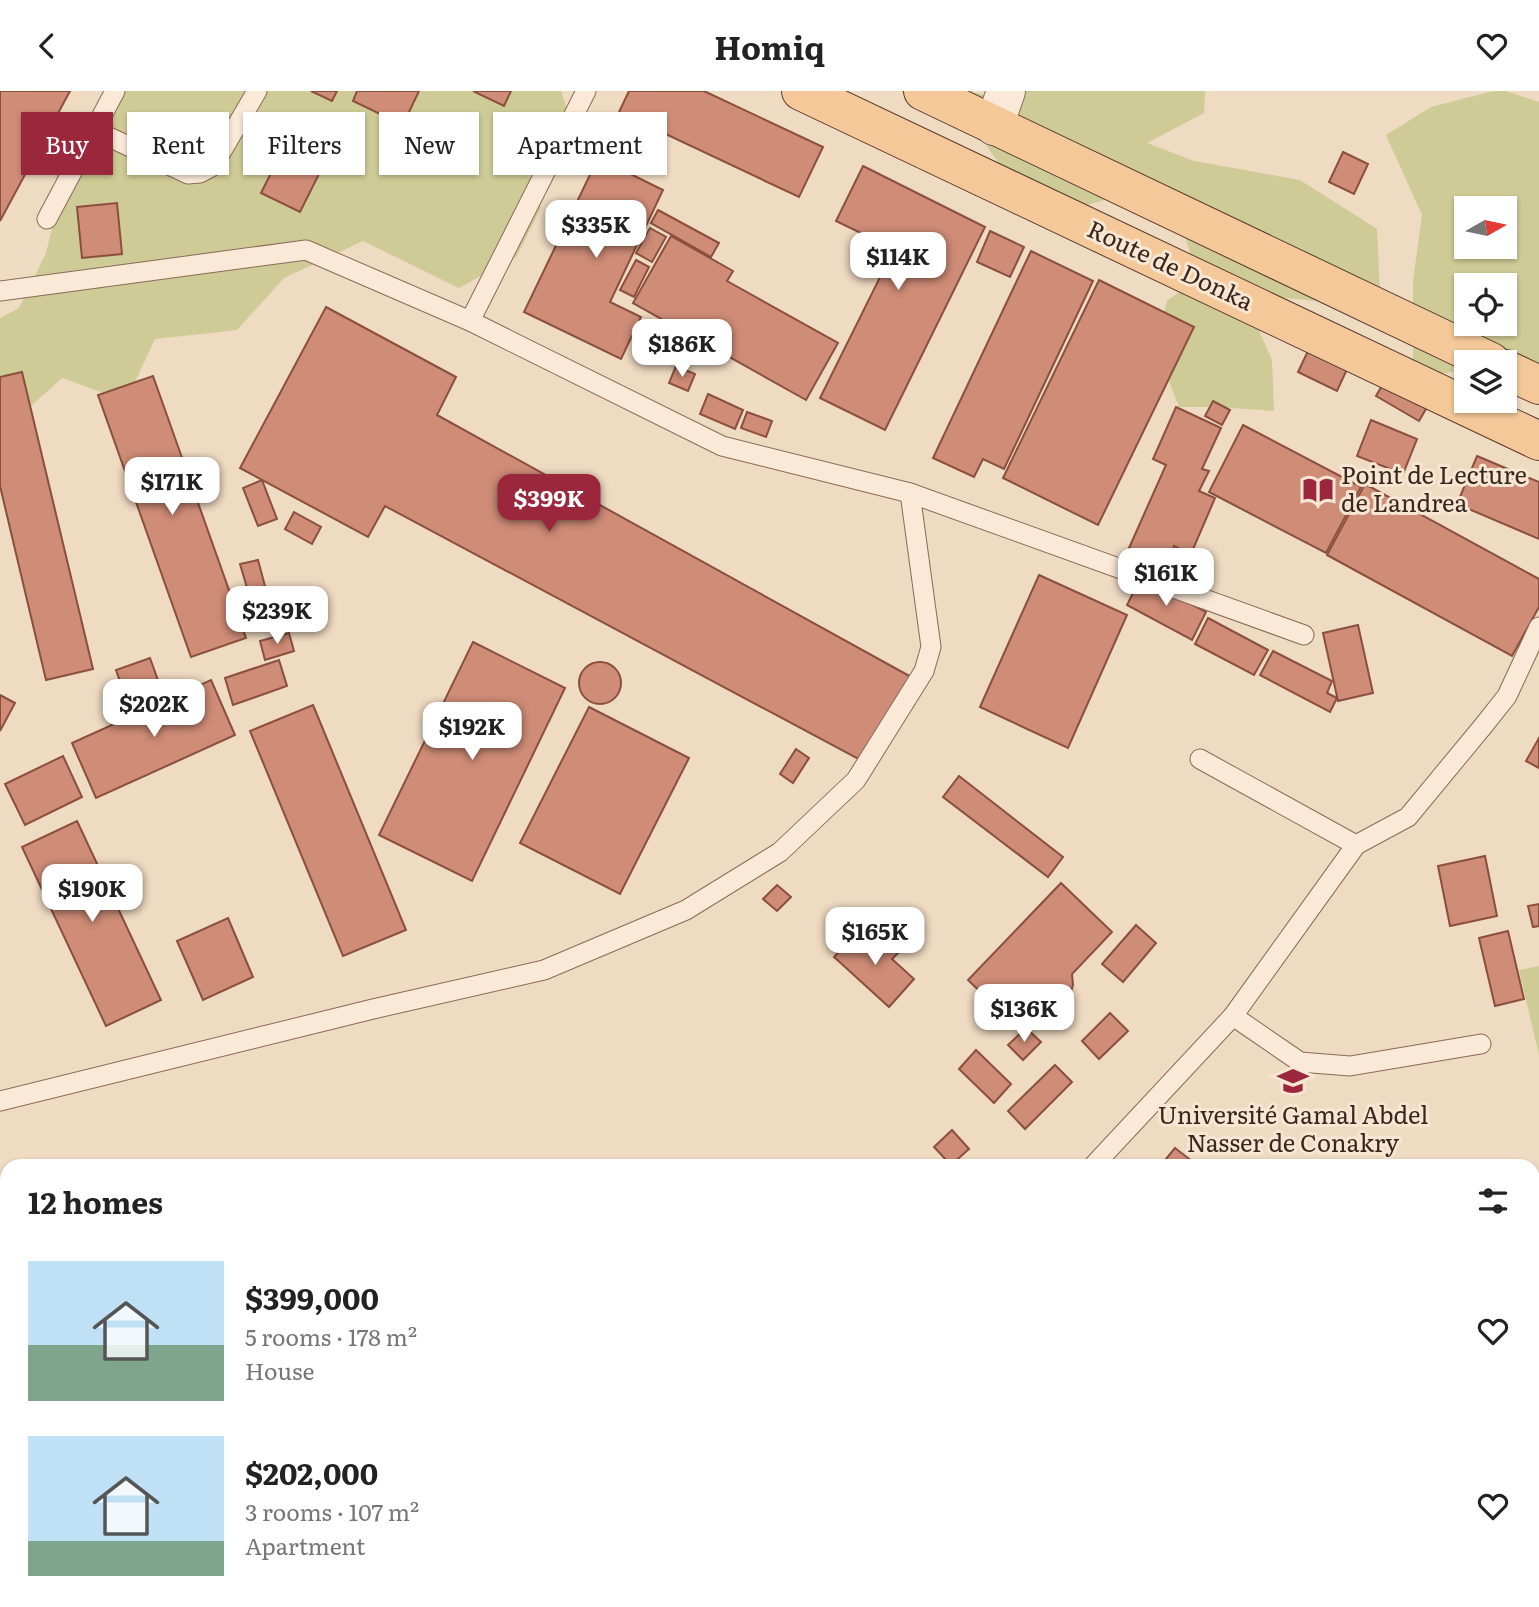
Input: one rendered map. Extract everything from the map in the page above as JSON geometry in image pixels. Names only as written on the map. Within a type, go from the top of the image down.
[{"type":"main road","name":"Route de Donka","points":[[801,91],[1539,441]]},
{"type":"main road","name":"Route de Donka","points":[[923,91],[1000,109],[1468,350]]},
{"type":"main road","points":[[1517,375],[1539,385]]},
{"type":"lane","points":[[104,112],[115,91]]},
{"type":"lane","points":[[113,139],[188,174],[200,173],[213,166],[257,91]]},
{"type":"lane","points":[[470,321],[586,91]]},
{"type":"lane","points":[[47,219],[70,175]]},
{"type":"lane","points":[[0,291],[306,250],[470,321],[722,446],[910,493],[1304,635]]},
{"type":"lane","points":[[0,1101],[373,1009],[544,970],[686,910],[780,852],[856,780],[924,671],[931,647],[910,493]]},
{"type":"lane","points":[[1100,1159],[1233,1016],[1356,845],[1408,817],[1507,696],[1539,627]]},
{"type":"lane","points":[[1200,759],[1356,845]]},
{"type":"lane","points":[[1233,1016],[1300,1062],[1350,1066],[1481,1044]]},
{"type":"shaded area","points":[[122,91],[561,91],[568,112],[493,112],[493,175],[530,175],[541,208],[517,256],[459,288],[363,241],[284,278],[237,330],[155,339],[126,401],[62,378],[31,406],[0,398],[0,318],[19,308],[46,253],[59,201],[56,175],[113,175],[111,112]]},
{"type":"shaded area","points":[[901,91],[965,91],[998,97],[1009,91],[1205,91],[1204,113],[1147,143],[1194,161],[1300,180],[1377,229],[1380,291],[1327,302],[1243,294],[1272,360],[1274,411],[1179,407],[1155,345],[1167,301],[1198,278],[1172,194],[1127,193],[1068,211],[1018,190],[976,131]]},
{"type":"shaded area","points":[[1493,91],[1506,91],[1539,102],[1539,395],[1517,387],[1517,350],[1454,350],[1454,372],[1413,378],[1413,281],[1422,215],[1386,135],[1431,107]]},
{"type":"shaded area","points":[[1539,966],[1539,1055],[1519,970]]},
{"type":"building","points":[[0,91],[70,91],[59,112],[21,112],[21,175],[25,175],[0,221]]},
{"type":"building","points":[[311,91],[337,91],[332,101]]},
{"type":"building","points":[[357,91],[419,91],[409,112],[379,113],[353,101]]},
{"type":"building","points":[[473,91],[511,91],[504,106]]},
{"type":"building","points":[[629,91],[704,91],[823,147],[799,197],[667,135],[667,112],[619,112]]},
{"type":"building","points":[[1343,152],[1368,164],[1354,194],[1329,182]]},
{"type":"building","points":[[863,166],[985,227],[885,430],[820,398],[894,249],[836,221]]},
{"type":"building","points":[[270,175],[318,175],[300,212],[261,193]]},
{"type":"building","points":[[590,175],[633,175],[663,190],[610,302],[641,317],[621,359],[524,312]]},
{"type":"building","points":[[117,203],[122,254],[82,258],[77,207]]},
{"type":"building","points":[[658,210],[719,243],[711,257],[651,223]]},
{"type":"building","points":[[650,228],[666,237],[652,262],[636,253]]},
{"type":"building","points":[[990,231],[1024,247],[1010,277],[977,262]]},
{"type":"building","points":[[671,236],[733,271],[727,281],[838,343],[806,400],[633,303]]},
{"type":"building","points":[[1031,251],[1093,281],[1004,469],[983,459],[974,477],[933,458]]},
{"type":"building","points":[[636,260],[649,267],[634,297],[620,290]]},
{"type":"building","points":[[1099,280],[1194,327],[1098,525],[1003,478]]},
{"type":"building","points":[[326,307],[456,377],[437,415],[913,678],[864,762],[385,506],[368,537],[240,468]]},
{"type":"building","points":[[651,327],[677,337],[670,355],[644,345]]},
{"type":"building","points":[[1316,334],[1355,352],[1337,391],[1298,372]]},
{"type":"building","points":[[676,366],[695,374],[688,391],[669,383]]},
{"type":"building","points":[[1393,367],[1436,392],[1419,421],[1376,396]]},
{"type":"building","points":[[22,372],[93,669],[46,680],[0,486],[0,377]]},
{"type":"building","points":[[153,376],[246,638],[191,657],[98,395]]},
{"type":"building","points":[[708,394],[743,410],[735,429],[700,414]]},
{"type":"building","points":[[1213,401],[1230,410],[1222,425],[1205,416]]},
{"type":"building","points":[[1176,407],[1221,428],[1202,469],[1209,471],[1199,491],[1215,498],[1191,554],[1174,546],[1165,565],[1129,548],[1166,465],[1153,459]]},
{"type":"building","points":[[747,412],[772,421],[766,437],[741,428]]},
{"type":"building","points":[[1371,420],[1417,439],[1403,474],[1357,456]]},
{"type":"building","points":[[1243,425],[1361,487],[1326,553],[1209,492]]},
{"type":"building","points":[[1477,456],[1539,482],[1539,539],[1457,504]]},
{"type":"building","points":[[262,480],[277,519],[258,526],[243,488]]},
{"type":"building","points":[[1365,484],[1539,579],[1539,607],[1512,656],[1327,555]]},
{"type":"building","points":[[294,512],[321,527],[312,544],[285,529]]},
{"type":"building","points":[[258,560],[265,586],[248,591],[240,564]]},
{"type":"building","points":[[1039,575],[1127,615],[1068,748],[980,707]]},
{"type":"building","points":[[1141,577],[1206,612],[1192,640],[1127,605]]},
{"type":"building","points":[[1208,618],[1268,650],[1254,675],[1195,644]]},
{"type":"building","points":[[1358,625],[1373,693],[1338,701],[1323,633]]},
{"type":"building","points":[[289,633],[294,651],[265,660],[260,641]]},
{"type":"building","points":[[473,642],[565,688],[472,881],[379,835]]},
{"type":"building","points":[[1273,651],[1332,681],[1327,693],[1337,698],[1330,712],[1260,675]]},
{"type":"building","points":[[150,658],[164,697],[130,709],[116,670]]},
{"type":"building","points":[[279,660],[287,686],[233,705],[225,678]]},
{"type":"building","points":[[600,662],[615,668],[621,683],[615,698],[600,704],[585,698],[579,683],[585,668]]},
{"type":"building","points":[[211,680],[235,735],[96,798],[72,743]]},
{"type":"building","points":[[0,695],[15,703],[0,731]]},
{"type":"building","points":[[313,705],[406,930],[343,956],[250,731]]},
{"type":"building","points":[[589,707],[689,758],[620,894],[520,843]]},
{"type":"building","points":[[1539,738],[1539,768],[1526,761]]},
{"type":"building","points":[[796,749],[809,758],[793,783],[780,774]]},
{"type":"building","points":[[63,756],[82,797],[25,825],[5,784]]},
{"type":"building","points":[[959,776],[1063,857],[1048,877],[943,797]]},
{"type":"building","points":[[77,821],[161,1000],[106,1026],[22,847]]},
{"type":"building","points":[[1485,856],[1497,916],[1450,926],[1438,866]]},
{"type":"building","points":[[1061,883],[1112,932],[1072,974],[1073,985],[1064,1004],[1056,1009],[1038,1010],[1019,1029],[968,980]]},
{"type":"building","points":[[777,885],[791,897],[777,911],[763,899]]},
{"type":"building","points":[[1539,904],[1539,926],[1533,927],[1528,906]]},
{"type":"building","points":[[228,918],[253,977],[203,1000],[177,941]]},
{"type":"building","points":[[1136,925],[1156,943],[1123,982],[1102,964]]},
{"type":"building","points":[[860,929],[876,944],[882,937],[899,952],[892,959],[914,979],[889,1007],[834,957]]},
{"type":"building","points":[[1508,931],[1524,999],[1495,1006],[1479,938]]},
{"type":"building","points":[[1110,1013],[1128,1031],[1099,1059],[1082,1041]]},
{"type":"building","points":[[1026,1028],[1041,1042],[1023,1060],[1008,1045]]},
{"type":"building","points":[[976,1050],[1011,1084],[994,1103],[959,1069]]},
{"type":"building","points":[[1055,1065],[1072,1082],[1025,1129],[1008,1111]]},
{"type":"building","points":[[952,1130],[969,1149],[958,1159],[945,1159],[934,1147]]},
{"type":"building","points":[[1175,1148],[1189,1159],[1166,1159]]},
{"type":"place","name":"Point de Lecture de Landrea","points":[[1318,490]]},
{"type":"place","name":"Université Gamal Abdel Nasser de Conakry","points":[[1293,1081]]}]
